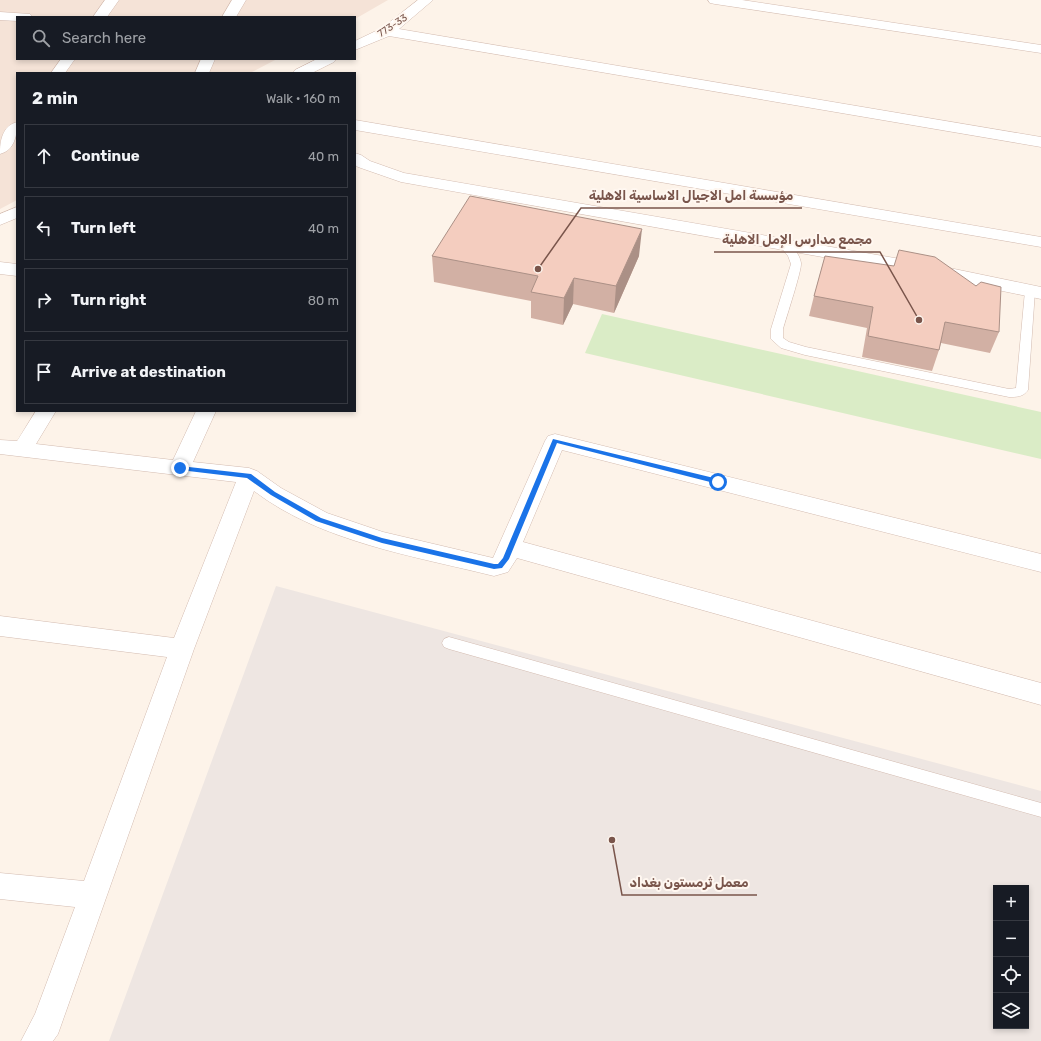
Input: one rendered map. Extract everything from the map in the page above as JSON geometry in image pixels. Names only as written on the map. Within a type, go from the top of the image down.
[{"type":"street","points":[[101,16],[112,0]]},
{"type":"street","points":[[230,16],[239,0]]},
{"type":"street","name":"773-33","points":[[356,46],[381,34],[426,0]]},
{"type":"street","points":[[715,0],[1041,49]]},
{"type":"street","points":[[0,16],[16,17]]},
{"type":"street","points":[[356,35],[381,34],[1041,142]]},
{"type":"street","points":[[59,72],[67,60]]},
{"type":"street","points":[[202,72],[208,60]]},
{"type":"street","points":[[302,72],[327,60]]},
{"type":"street","points":[[356,124],[480,147],[1041,242]]},
{"type":"street","points":[[0,149],[16,128]]},
{"type":"street","points":[[356,159],[364,164],[401,177],[935,271],[1035,292]]},
{"type":"street","points":[[0,220],[16,212]]},
{"type":"street","points":[[0,268],[16,270]]},
{"type":"street","points":[[22,450],[45,412]]},
{"type":"street","points":[[180,468],[206,412]]},
{"type":"street","points":[[0,447],[249,476],[273,494],[319,520],[382,540],[494,567],[500,566],[503,563],[555,441],[1041,563]]},
{"type":"street","points":[[36,1041],[47,1023],[182,649],[249,476]]},
{"type":"street","points":[[510,547],[1041,694]]},
{"type":"street","points":[[0,626],[182,649]]},
{"type":"street","points":[[0,886],[94,895]]},
{"type":"lane","points":[[784,245],[793,256],[796,264],[777,329],[777,339],[785,345],[805,351],[1009,393],[1018,393],[1022,390],[1035,292]]},
{"type":"lane","points":[[449,643],[1041,810]]},
{"type":"shaded area","points":[[0,0],[388,0],[356,18],[356,16],[16,16],[16,60],[275,60],[252,72],[16,72],[16,201],[0,209]]},
{"type":"shaded area","points":[[276,586],[1041,791],[1041,1041],[109,1041]]},
{"type":"green space","points":[[602,314],[1041,412],[1041,459],[585,353]]},
{"type":"building","points":[[470,196],[642,229],[616,286],[574,278],[564,298],[531,292],[538,276],[432,256]]},
{"type":"building","points":[[899,250],[935,257],[976,286],[981,282],[1001,287],[999,332],[945,322],[939,350],[868,336],[873,307],[814,296],[825,256],[894,266]]},
{"type":"place","name":"مؤسسة امل الاجيال الاساسية الاهلية","points":[[538,269]]},
{"type":"place","name":"مجمع مدارس الإمل الاهلية","points":[[919,320]]},
{"type":"place","name":"معمل ثرمستون بغداد","points":[[612,840]]},
{"type":"route","points":[[180,468],[249,476],[273,494],[319,520],[382,540],[476,564],[494,567],[500,566],[505,559],[555,441],[718,482]]}]
